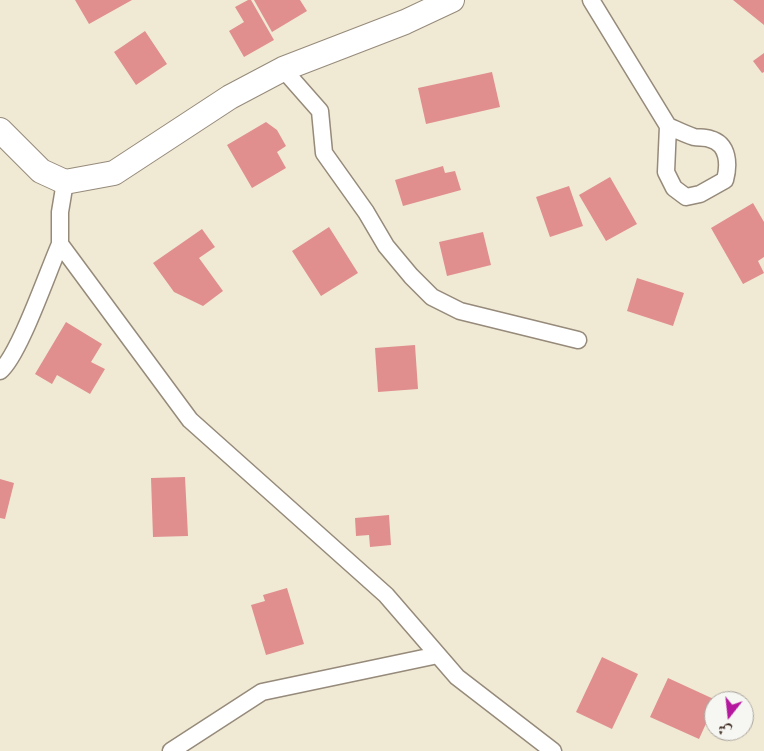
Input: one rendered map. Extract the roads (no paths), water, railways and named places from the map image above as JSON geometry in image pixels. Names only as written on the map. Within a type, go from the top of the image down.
[{"type":"street","points":[[0,130],[42,171],[65,182],[114,173],[230,97],[283,69],[405,22],[452,0]]},
{"type":"street","points":[[591,0],[668,126],[666,172],[674,188],[686,197],[700,194],[726,180],[727,156],[720,146],[712,139],[696,138],[668,126]]},
{"type":"street","points":[[283,69],[320,111],[324,152],[366,212],[386,246],[411,276],[432,297],[460,311],[578,340]]},
{"type":"street","points":[[0,371],[7,366],[18,345],[60,244],[60,212],[65,182]]},
{"type":"street","points":[[60,244],[190,420],[386,595],[457,677],[553,751]]},
{"type":"street","points":[[170,751],[262,692],[438,655]]}]
